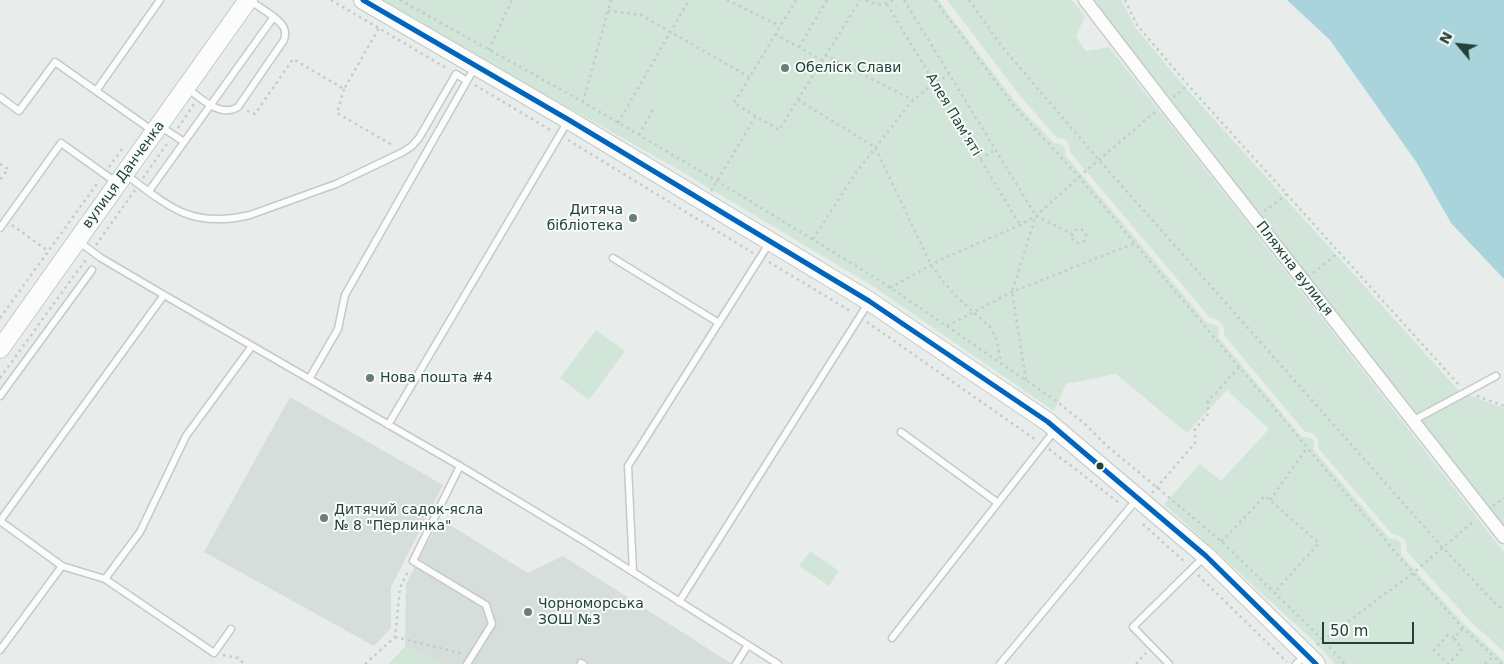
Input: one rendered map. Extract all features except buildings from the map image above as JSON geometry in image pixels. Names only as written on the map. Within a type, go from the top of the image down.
[{"type":"street","name":"вулиця Данченка","points":[[0,349],[77,240],[115,177],[157,129],[248,0]]},
{"type":"street","points":[[363,0],[472,73],[569,120],[869,300],[1056,429],[1133,504],[1206,556],[1306,661]]},
{"type":"street","name":"Пляжна вулиця","points":[[1085,0],[1164,104],[1504,537]]},
{"type":"lane","points":[[96,91],[160,0]]},
{"type":"lane","points":[[186,88],[211,105],[225,111],[238,107],[284,40],[285,34],[280,23],[248,0]]},
{"type":"lane","points":[[149,191],[273,18]]},
{"type":"lane","points":[[0,97],[19,111],[55,62],[96,91],[157,129],[184,142]]},
{"type":"lane","points":[[0,228],[61,143],[115,177],[149,191],[185,214],[206,218],[239,218],[261,212],[320,191],[404,152],[419,138],[456,74],[472,73]]},
{"type":"lane","points":[[309,379],[338,329],[345,295],[472,73]]},
{"type":"lane","points":[[388,425],[569,120]]},
{"type":"lane","points":[[77,240],[101,258],[460,466],[584,541],[778,664]]},
{"type":"lane","points":[[633,572],[628,466],[771,241]]},
{"type":"lane","points":[[613,258],[719,323]]},
{"type":"lane","points":[[0,396],[92,270]]},
{"type":"lane","points":[[164,295],[0,521],[62,566],[105,579],[214,653],[231,629]]},
{"type":"lane","points":[[679,602],[869,300]]},
{"type":"lane","points":[[105,579],[140,532],[186,436],[252,346]]},
{"type":"lane","points":[[1414,420],[1496,376]]},
{"type":"lane","points":[[892,638],[1056,429]]},
{"type":"lane","points":[[901,432],[998,503]]},
{"type":"lane","points":[[460,466],[413,561],[486,605],[492,624],[467,664]]},
{"type":"lane","points":[[1000,664],[1133,504]]},
{"type":"lane","points":[[1170,664],[1133,628],[1206,556]]},
{"type":"lane","points":[[0,650],[62,566]]},
{"type":"lane","points":[[736,664],[748,645]]},
{"type":"path","points":[[331,0],[456,74]]},
{"type":"path","points":[[400,0],[584,102],[717,181],[890,288],[1055,400],[1221,541],[1322,639],[1345,664]]},
{"type":"path","points":[[489,50],[512,0]]},
{"type":"path","points":[[584,102],[610,0]]},
{"type":"path","points":[[618,122],[689,0]]},
{"type":"path","points":[[727,0],[780,26]]},
{"type":"path","points":[[796,0],[734,103],[779,130],[860,0]]},
{"type":"path","points":[[799,47],[828,0]]},
{"type":"path","points":[[866,0],[872,4],[887,4],[893,0]]},
{"type":"path","name":"Алея Пам'яті","points":[[904,0],[1036,216]]},
{"type":"path","points":[[935,0],[1014,106],[1079,177],[1413,574],[1463,628],[1502,664]]},
{"type":"path","points":[[969,0],[1003,48],[1099,160],[1443,548],[1495,603],[1504,610]]},
{"type":"path","points":[[1125,0],[1138,24],[1188,85],[1466,392],[1504,406]]},
{"type":"path","name":"Алея Пам'яті","points":[[887,4],[1020,225]]},
{"type":"path","points":[[608,11],[641,15],[749,77]]},
{"type":"path","points":[[379,28],[344,88],[337,113],[404,152]]},
{"type":"path","points":[[776,34],[822,60]]},
{"type":"path","points":[[825,55],[914,100]]},
{"type":"path","points":[[238,107],[255,114],[292,59],[344,88]]},
{"type":"path","points":[[472,73],[559,135],[859,317],[1043,445],[1133,504],[1192,569],[1289,664]]},
{"type":"path","points":[[812,240],[855,174],[914,100],[934,83],[949,75]]},
{"type":"path","points":[[890,288],[940,260],[1020,225],[1036,216],[1188,85]]},
{"type":"path","points":[[798,100],[875,147],[931,265],[942,280],[990,327],[997,341],[1000,363]]},
{"type":"path","points":[[639,135],[654,107]]},
{"type":"path","points":[[705,202],[756,116]]},
{"type":"path","points":[[0,318],[48,251],[115,177],[123,148]]},
{"type":"path","points":[[980,159],[995,150]]},
{"type":"path","points":[[0,164],[8,169],[0,180]]},
{"type":"path","points":[[1255,218],[1287,194]]},
{"type":"path","points":[[1036,216],[1072,234]]},
{"type":"path","points":[[1027,381],[1012,292],[1036,216]]},
{"type":"path","points":[[5,221],[48,251]]},
{"type":"path","points":[[1076,229],[1081,229],[1085,232],[1086,236],[1082,242],[1078,243],[1072,239],[1072,234],[1076,229]]},
{"type":"path","points":[[947,326],[1012,292],[1135,243]]},
{"type":"path","points":[[1304,281],[1339,252]]},
{"type":"path","points":[[1157,487],[1195,443],[1195,429],[1208,414],[1208,402],[1239,366]]},
{"type":"path","points":[[1270,500],[1307,448]]},
{"type":"path","points":[[1221,541],[1265,496],[1319,543],[1274,593]]},
{"type":"path","points":[[1306,661],[1322,639],[1413,574],[1486,512]]},
{"type":"path","points":[[365,664],[395,637],[400,588],[413,561]]},
{"type":"path","points":[[1454,638],[1463,628]]},
{"type":"path","points":[[1448,635],[1454,638],[1462,649],[1448,664],[1434,650],[1448,635]]},
{"type":"path","points":[[395,637],[472,655]]},
{"type":"path","points":[[1136,664],[1152,647]]},
{"type":"path","points":[[214,653],[238,658],[244,664]]},
{"type":"path","points":[[1485,664],[1493,657]]},
{"type":"shaded area","name":"Дитячий садок-ясла № 8 \"Перлинка\"","points":[[290,397],[443,485],[391,587],[391,628],[374,646],[204,552]]},
{"type":"shaded area","name":"Чорноморська ЗОШ №3","points":[[440,519],[528,573],[563,556],[732,664],[444,664],[405,647],[406,584]]},
{"type":"green space","points":[[378,0],[938,0],[1016,103],[1054,143],[1063,146],[1065,155],[1207,323],[1217,326],[1219,330],[1218,337],[1302,437],[1312,439],[1314,443],[1313,449],[1389,538],[1396,539],[1401,543],[1401,555],[1465,625],[1504,661],[1504,664],[1335,664],[1316,643],[1164,504],[1200,464],[1221,481],[1269,429],[1227,390],[1187,433],[1116,374],[1066,384],[1054,411],[871,285],[679,170]]},
{"type":"green space","points":[[947,0],[1072,0],[1085,16],[1076,37],[1086,51],[1109,47],[1504,552],[1504,652],[1470,621],[1407,552],[1404,539],[1392,534],[1318,448],[1316,436],[1305,432],[1224,335],[1222,324],[1210,318],[1070,152],[1067,141],[1063,138],[1057,138],[1021,97]]},
{"type":"green space","points":[[1091,0],[1121,0],[1135,27],[1183,85],[1460,392],[1504,408],[1504,531]]},
{"type":"green space","points":[[596,330],[625,351],[589,400],[560,378]]},
{"type":"green space","points":[[810,551],[839,571],[829,586],[799,566]]},
{"type":"green space","points":[[405,647],[444,664],[388,664]]},
{"type":"water","points":[[1287,0],[1504,0],[1504,279],[1451,223],[1417,163],[1330,40]]},
{"type":"transit line","points":[[363,0],[569,120],[869,301],[1048,422],[1206,556],[1316,664]]},
{"type":"place","name":"Обеліск Cлави","points":[[785,68]]},
{"type":"place","name":"Дитяча бібліотека","points":[[633,218]]},
{"type":"place","name":"Нова пошта #4","points":[[370,378]]},
{"type":"place","name":"Дитячий садок-ясла № 8 \"Перлинка\"","points":[[324,518]]},
{"type":"place","name":"Чорноморська ЗОШ №3","points":[[528,612]]}]
